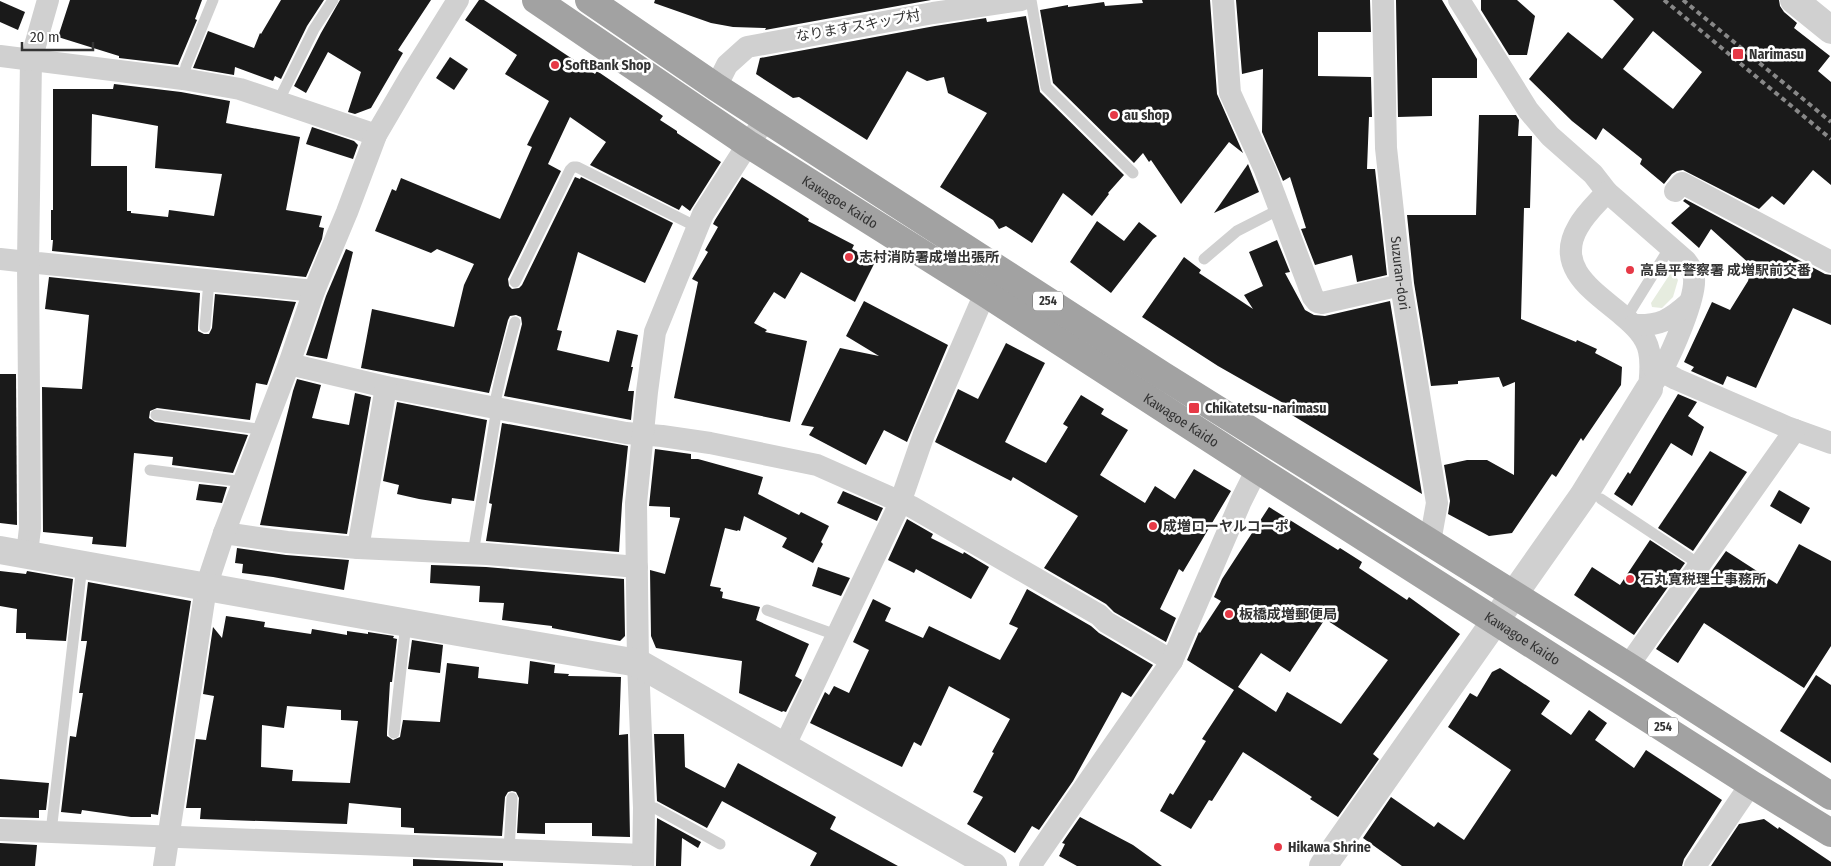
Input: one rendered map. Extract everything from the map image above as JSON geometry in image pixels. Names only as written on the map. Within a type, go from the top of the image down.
[{"type":"highway","name":"Kawagoe Kaido","points":[[536,0],[748,144],[985,293],[1751,784],[1831,833]]},
{"type":"highway","name":"Kawagoe Kaido","points":[[597,2],[716,87],[1162,375],[1628,666],[1831,796]]},
{"type":"street","points":[[27,554],[30,528],[28,262],[31,60],[48,0]]},
{"type":"street","points":[[164,866],[206,587],[224,533],[290,364],[314,291],[376,135],[458,0]]},
{"type":"street","name":"なりますスキップ村","points":[[716,87],[727,65],[747,47],[933,13],[1020,0]]},
{"type":"street","points":[[1223,0],[1230,93],[1265,170],[1313,297],[1317,302],[1322,303],[1402,285]]},
{"type":"street","name":"Suzuran-dori","points":[[1383,0],[1386,148],[1402,285],[1437,503],[1430,542]]},
{"type":"street","points":[[1323,866],[1583,496],[1654,375],[1671,353],[1694,289],[1694,279],[1686,261],[1607,192],[1587,168],[1550,136],[1528,110],[1459,0]]},
{"type":"street","points":[[1795,0],[1831,30]]},
{"type":"street","points":[[0,56],[240,89],[376,135]]},
{"type":"street","points":[[0,830],[509,850],[643,861],[644,808],[638,663],[636,503],[655,332],[697,227],[748,144],[766,119]]},
{"type":"street","points":[[1675,191],[1682,183],[1831,262]]},
{"type":"street","points":[[1607,192],[1577,228],[1572,243],[1571,263],[1585,283],[1630,322],[1643,337],[1649,349],[1654,375]]},
{"type":"street","points":[[0,259],[314,291]]},
{"type":"street","points":[[785,745],[900,503],[924,434],[985,293]]},
{"type":"street","points":[[1630,322],[1659,324],[1674,316],[1690,302]]},
{"type":"street","points":[[290,364],[386,387],[626,433],[710,443],[818,466],[912,507],[1090,610],[1106,622],[1172,661]]},
{"type":"street","points":[[1654,375],[1831,443]]},
{"type":"street","points":[[358,548],[386,387]]},
{"type":"street","points":[[1628,666],[1795,430]]},
{"type":"street","points":[[1030,866],[1172,661],[1237,509],[1257,469]]},
{"type":"street","points":[[224,533],[287,542],[358,548],[473,554],[637,567]]},
{"type":"street","points":[[0,550],[638,663],[785,745],[993,866]]},
{"type":"street","points":[[1695,866],[1751,784]]},
{"type":"lane","points":[[183,80],[186,66],[212,0]]},
{"type":"lane","points":[[278,102],[314,28],[333,0]]},
{"type":"lane","points":[[1020,0],[1046,87],[1133,173]]},
{"type":"lane","points":[[516,282],[561,186],[573,167],[577,167],[697,227]]},
{"type":"lane","points":[[1204,259],[1237,231],[1280,210]]},
{"type":"lane","points":[[1630,322],[1670,247]]},
{"type":"lane","points":[[205,327],[209,281]]},
{"type":"lane","points":[[473,554],[503,366],[516,322]]},
{"type":"lane","points":[[156,415],[265,430]]},
{"type":"lane","points":[[150,470],[244,482]]},
{"type":"lane","points":[[1601,500],[1699,564]]},
{"type":"lane","points":[[51,832],[82,565]]},
{"type":"lane","points":[[767,610],[836,635]]},
{"type":"lane","points":[[394,732],[406,623]]},
{"type":"lane","points":[[509,850],[512,798]]},
{"type":"lane","points":[[644,808],[655,808],[720,844]]},
{"type":"shaded area","points":[[1674,273],[1678,280],[1673,297],[1662,308],[1652,307],[1651,303],[1670,274]]},
{"type":"building","points":[[70,0],[202,0],[195,19],[197,20],[178,65],[119,58],[119,56],[58,37]]},
{"type":"building","points":[[281,0],[324,0],[307,26],[281,79],[275,76],[273,81],[235,67],[234,75],[193,68],[208,31],[254,48],[260,33]]},
{"type":"building","points":[[340,0],[431,0],[398,50],[403,53],[371,108],[355,114],[348,112],[361,72],[328,52],[306,93],[294,86]]},
{"type":"building","points":[[479,0],[484,0],[595,74],[597,71],[663,116],[660,120],[721,162],[690,211],[682,205],[679,210],[590,165],[606,142],[570,117],[548,164],[561,171],[508,279],[509,286],[512,289],[519,288],[522,285],[575,177],[580,179],[581,177],[673,223],[645,283],[578,252],[557,330],[562,331],[557,350],[609,362],[617,330],[638,335],[628,391],[634,391],[631,420],[504,396],[522,324],[521,317],[516,315],[510,316],[508,320],[489,393],[361,368],[372,309],[454,327],[464,285],[474,264],[437,249],[431,253],[375,231],[392,189],[396,191],[401,178],[500,219],[532,147],[527,145],[549,101],[505,74],[517,55],[465,20]]},
{"type":"building","points":[[655,0],[931,0],[765,30],[766,28],[733,27],[711,23],[654,3]]},
{"type":"building","points":[[1142,0],[1210,0],[1217,94],[1243,153],[1229,142],[1181,204],[1151,160],[1149,162],[1143,153],[1134,163],[1053,83],[1040,10],[1104,2],[1105,6],[1143,3]]},
{"type":"building","points":[[1236,0],[1370,0],[1371,32],[1318,32],[1318,76],[1371,77],[1372,117],[1369,117],[1367,169],[1375,169],[1387,275],[1357,282],[1352,255],[1315,265],[1301,229],[1306,228],[1290,177],[1283,181],[1262,132],[1263,69],[1242,74]]},
{"type":"building","points":[[1396,0],[1442,0],[1477,59],[1477,78],[1432,78],[1432,116],[1398,117]]},
{"type":"building","points":[[1481,0],[1517,0],[1535,16],[1527,55],[1509,55],[1481,10]]},
{"type":"building","points":[[1613,0],[1779,0],[1784,12],[1797,23],[1794,28],[1830,56],[1818,71],[1831,82],[1831,185],[1813,170],[1784,205],[1772,196],[1759,209],[1683,170],[1672,174],[1664,184],[1640,164],[1642,159],[1603,128],[1596,140],[1572,121],[1529,79],[1568,32],[1602,59],[1634,19]],"holes":[[[1653,31],[1702,72],[1673,109],[1623,69]]]},
{"type":"building","points":[[0,1],[25,12],[18,30],[0,22]]},
{"type":"building","points":[[1026,16],[1040,92],[1124,175],[1108,193],[1092,216],[1063,193],[1032,243],[1006,226],[999,229],[993,220],[940,187],[987,113],[948,93],[944,77],[927,81],[907,71],[867,140],[799,97],[793,98],[756,74],[760,58],[935,26],[986,18],[987,22]]},
{"type":"building","points":[[450,57],[468,69],[454,90],[436,78]]},
{"type":"building","points":[[114,84],[181,92],[230,101],[226,123],[300,137],[286,210],[322,216],[319,227],[324,228],[322,239],[306,277],[52,251],[53,89],[113,89]],"holes":[[[92,114],[158,126],[155,168],[222,174],[214,216],[169,210],[168,217],[131,213],[131,211],[127,211],[127,166],[91,166]]]},
{"type":"building","points":[[1479,115],[1516,115],[1519,120],[1518,136],[1532,136],[1530,208],[1524,208],[1521,319],[1597,349],[1595,353],[1622,367],[1621,385],[1583,441],[1581,438],[1556,477],[1552,474],[1512,533],[1489,536],[1448,514],[1450,501],[1444,465],[1467,460],[1487,460],[1514,475],[1515,382],[1503,387],[1499,377],[1458,381],[1458,384],[1431,386],[1414,283],[1407,215],[1476,215]]},
{"type":"building","points":[[312,127],[354,141],[358,145],[353,159],[306,144]]},
{"type":"building","points":[[1248,164],[1259,192],[1214,213]]},
{"type":"building","points":[[742,177],[809,219],[808,221],[854,245],[852,249],[875,262],[855,302],[801,272],[785,299],[774,292],[754,323],[767,330],[765,332],[807,341],[790,422],[674,398],[698,282],[692,279],[708,252],[705,250],[718,227],[713,224]]},
{"type":"building","points":[[1685,199],[1825,274],[1831,275],[1831,325],[1793,308],[1756,388],[1727,376],[1723,385],[1691,371],[1694,367],[1684,362],[1712,302],[1730,310],[1748,281],[1752,266],[1711,229],[1699,248],[1671,223],[1690,206],[1683,201]]},
{"type":"building","points":[[1097,221],[1124,241],[1139,222],[1157,236],[1111,293],[1070,262]]},
{"type":"building","points":[[1277,240],[1290,272],[1285,273],[1305,310],[1314,315],[1325,316],[1390,301],[1422,494],[1282,409],[1285,404],[1218,366],[1142,317],[1184,257],[1201,270],[1199,273],[1253,309],[1244,295],[1263,286],[1249,252]]},
{"type":"building","points":[[346,249],[353,252],[327,359],[306,355],[326,296]]},
{"type":"building","points":[[49,277],[200,293],[198,331],[204,334],[209,334],[212,328],[215,294],[296,302],[267,385],[256,383],[250,420],[157,408],[150,411],[149,418],[155,422],[248,435],[233,473],[172,465],[173,457],[134,453],[126,547],[92,544],[93,537],[43,532],[42,387],[82,389],[89,315],[45,309]]},
{"type":"building","points":[[864,301],[948,345],[907,442],[884,430],[866,465],[809,435],[814,427],[801,425],[840,348],[879,356],[846,336]]},
{"type":"building","points":[[1006,343],[1045,363],[1005,442],[1046,463],[1068,427],[1063,424],[1081,395],[1104,409],[1101,414],[1128,430],[1100,475],[1145,503],[1155,486],[1175,499],[1194,469],[1231,491],[1183,572],[1179,569],[1160,609],[1176,618],[1166,642],[1044,568],[1078,516],[1013,477],[1011,481],[935,442],[958,389],[978,399]]},
{"type":"building","points":[[0,374],[16,374],[17,525],[0,523]]},
{"type":"building","points":[[297,379],[321,385],[312,418],[349,425],[355,393],[371,397],[347,534],[260,525]]},
{"type":"building","points":[[1678,394],[1697,402],[1688,416],[1704,427],[1692,456],[1671,443],[1632,506],[1614,494],[1628,472],[1630,474]]},
{"type":"building","points":[[397,402],[487,420],[474,501],[452,498],[451,504],[419,499],[397,494],[399,485],[383,481]]},
{"type":"building","points":[[502,423],[628,446],[619,552],[486,541],[492,504],[489,503]]},
{"type":"building","points":[[655,449],[691,454],[691,459],[698,459],[763,477],[758,494],[799,515],[801,512],[829,526],[821,542],[823,544],[813,563],[782,547],[787,538],[744,516],[740,531],[725,528],[710,586],[721,588],[720,591],[723,592],[722,598],[760,607],[756,620],[809,644],[795,676],[802,680],[786,712],[739,693],[742,661],[656,648],[651,636],[650,570],[665,574],[680,518],[670,517],[670,507],[649,506]]},
{"type":"building","points":[[1710,451],[1747,472],[1693,551],[1658,528]]},
{"type":"building","points":[[199,484],[227,487],[222,503],[196,500]]},
{"type":"building","points":[[1779,490],[1810,508],[1801,524],[1770,506]]},
{"type":"building","points":[[843,491],[883,508],[877,521],[837,503]]},
{"type":"building","points":[[1269,507],[1338,550],[1340,548],[1362,562],[1359,568],[1407,600],[1409,597],[1460,634],[1373,754],[1379,759],[1338,817],[1310,799],[1312,797],[1243,752],[1212,801],[1209,800],[1191,829],[1160,811],[1170,793],[1173,795],[1206,741],[1202,739],[1234,690],[1187,660],[1199,632],[1221,601],[1214,597],[1222,579]],"holes":[[[1325,619],[1388,660],[1341,724],[1287,692],[1276,712],[1238,687],[1261,653],[1290,672]]]},
{"type":"building","points":[[907,519],[933,534],[931,538],[963,554],[964,552],[989,567],[971,599],[916,569],[914,573],[888,560]]},
{"type":"building","name":"石丸寛税理士事務所","points":[[1650,540],[1685,563],[1634,635],[1574,595],[1592,567],[1620,585]]},
{"type":"building","points":[[1799,544],[1831,561],[1831,646],[1804,688],[1704,623],[1678,663],[1656,649],[1726,551],[1777,584]]},
{"type":"building","points":[[237,548],[286,555],[349,560],[344,590],[242,573],[243,564],[235,563]]},
{"type":"building","points":[[431,565],[486,567],[624,579],[625,636],[620,641],[552,628],[552,626],[502,620],[504,603],[479,602],[480,586],[430,583]]},
{"type":"building","points":[[818,567],[850,578],[841,596],[812,586]]},
{"type":"building","points":[[0,571],[26,574],[27,571],[73,579],[66,641],[26,639],[26,633],[16,633],[17,609],[0,606]]},
{"type":"building","points":[[88,582],[191,601],[158,815],[151,814],[151,817],[131,817],[82,810],[81,814],[61,812],[70,736],[76,737],[83,693],[79,693],[87,641],[81,641]]},
{"type":"building","points":[[1027,589],[1153,665],[1131,697],[1122,692],[1073,781],[1039,830],[1032,826],[1015,853],[967,824],[983,797],[973,792],[1010,719],[949,686],[921,746],[914,742],[902,767],[810,723],[825,692],[829,695],[834,686],[849,693],[869,650],[853,642],[873,599],[891,608],[885,621],[923,638],[929,626],[1000,660],[1018,628],[1009,624]]},
{"type":"building","points":[[226,616],[265,622],[264,627],[311,634],[312,629],[347,635],[347,631],[394,636],[393,638],[397,639],[392,682],[390,682],[387,732],[387,736],[393,740],[400,737],[403,720],[440,722],[447,663],[479,667],[478,678],[528,684],[530,661],[555,665],[554,673],[569,674],[568,676],[621,677],[619,735],[628,734],[630,837],[592,836],[592,823],[545,823],[545,834],[517,833],[519,798],[516,792],[512,791],[508,792],[505,797],[502,836],[414,833],[414,828],[401,827],[401,808],[349,803],[347,824],[200,819],[201,808],[186,808],[196,739],[206,740],[214,696],[203,694],[213,627],[222,638]],"holes":[[[287,706],[341,710],[341,720],[358,721],[350,783],[292,781],[293,770],[261,767],[262,725],[284,728]]]},
{"type":"building","points":[[412,640],[443,645],[440,673],[408,669]]},
{"type":"building","points":[[1500,668],[1550,701],[1541,714],[1571,735],[1589,710],[1607,723],[1595,740],[1634,768],[1646,750],[1722,800],[1684,859],[1682,866],[1402,866],[1363,838],[1391,797],[1434,827],[1438,822],[1464,840],[1511,770],[1448,727],[1470,693],[1477,697],[1492,672]]},
{"type":"building","points":[[1816,675],[1831,685],[1831,763],[1780,731]]},
{"type":"building","points":[[654,734],[684,734],[685,767],[725,788],[738,763],[836,817],[830,829],[898,866],[810,866],[817,853],[722,801],[707,828],[657,801]]},
{"type":"building","points":[[0,779],[49,783],[46,810],[39,810],[39,818],[0,817]]},
{"type":"building","points":[[1080,817],[1133,845],[1162,866],[1077,866],[1059,856],[1065,844],[1062,843]]},
{"type":"building","points":[[657,818],[701,842],[698,848],[682,838],[681,866],[656,866]]},
{"type":"building","points":[[1764,819],[1831,862],[1831,866],[1711,866],[1739,824]]},
{"type":"building","points":[[0,843],[37,845],[35,866],[0,866]]},
{"type":"building","points":[[413,859],[503,863],[503,866],[413,866]]},
{"type":"railway","points":[[1664,0],[1831,139]]},
{"type":"railway","points":[[1683,0],[1831,122]]},
{"type":"place","name":"Narimasu","points":[[1738,54]]},
{"type":"place","name":"SoftBank Shop","points":[[555,65]]},
{"type":"place","name":"au shop","points":[[1114,115]]},
{"type":"place","name":"志村消防署成増出張所","points":[[849,257]]},
{"type":"place","name":"高島平警察署 成増駅前交番","points":[[1630,270]]},
{"type":"place","name":"Chikatetsu-narimasu","points":[[1194,408]]},
{"type":"place","name":"成増ローヤルコーポ","points":[[1153,526]]},
{"type":"place","name":"石丸寛税理士事務所","points":[[1630,579]]},
{"type":"place","name":"板橋成増郵便局","points":[[1229,614]]},
{"type":"place","name":"Hikawa Shrine","points":[[1278,847]]}]
